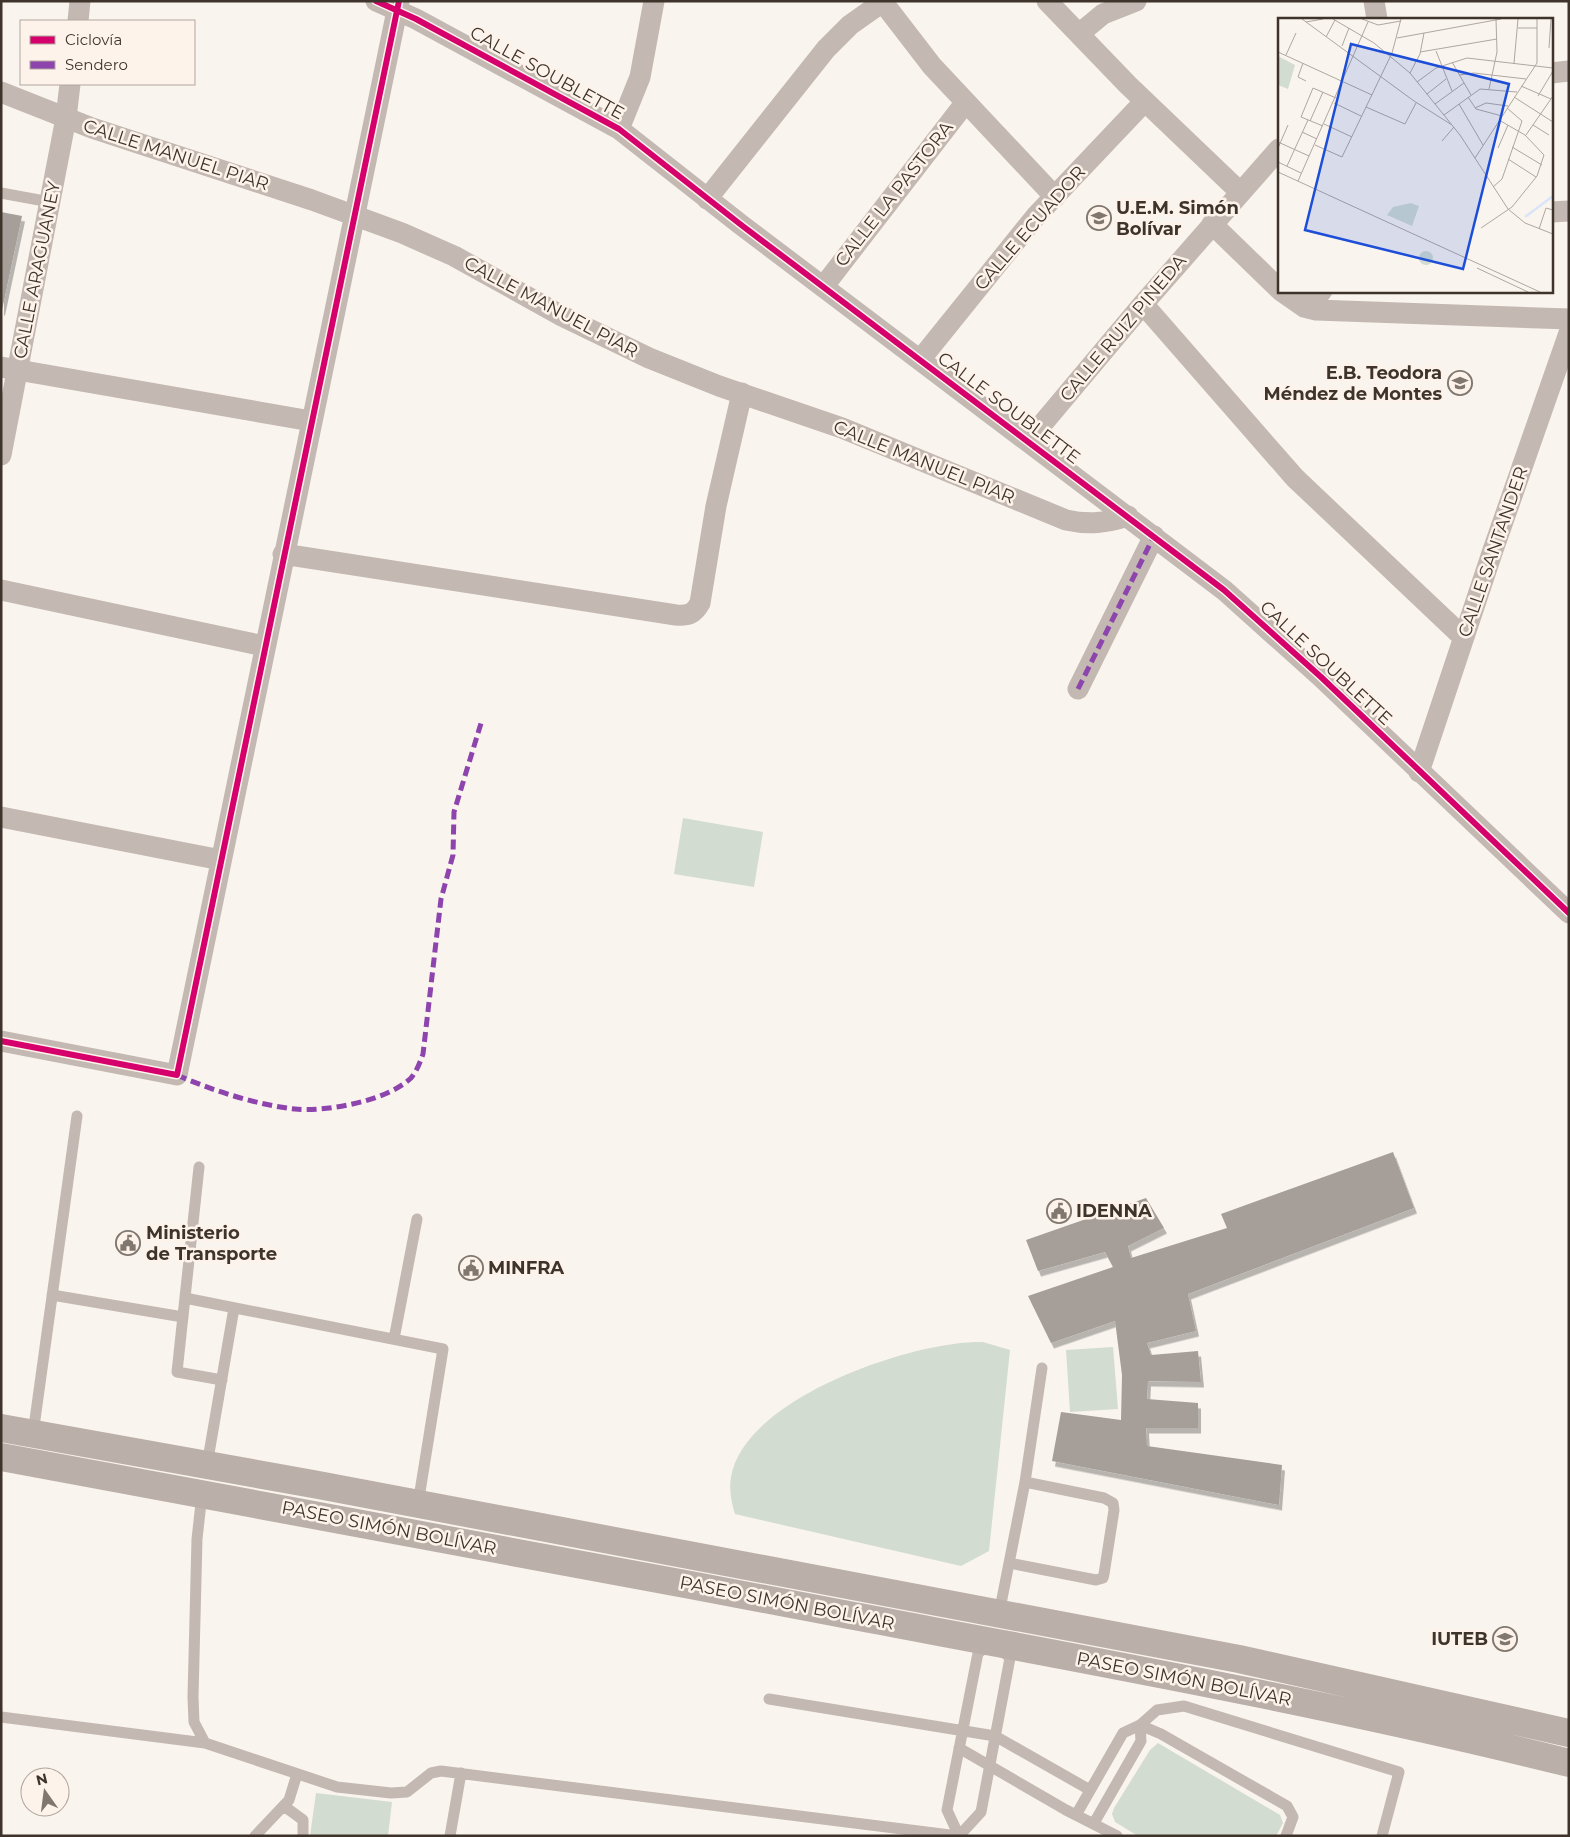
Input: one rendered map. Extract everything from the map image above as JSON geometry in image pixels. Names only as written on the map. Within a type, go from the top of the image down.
[{"type":"main road","name":"PASEO SIMÓN BOLÍVAR","points":[[1,1428],[418,1504],[1239,1659],[1569,1733]]},
{"type":"main road","name":"PASEO SIMÓN BOLÍVAR","points":[[1,1457],[1233,1688],[1440,1731],[1569,1764]]},
{"type":"main road","points":[[202,1494],[207,1465]]},
{"type":"main road","points":[[994,1642],[999,1614]]},
{"type":"street","points":[[78,20],[80,1]]},
{"type":"street","name":"CALLE SOUBLETTE","points":[[376,1],[398,6],[416,19],[619,129],[707,199],[1128,516],[1224,590],[1276,635],[1569,914]]},
{"type":"street","points":[[619,129],[640,77],[654,1]]},
{"type":"street","points":[[1047,1],[1144,101],[1240,192]]},
{"type":"street","points":[[1079,34],[1103,14],[1136,1]]},
{"type":"street","points":[[1374,1],[1377,18]]},
{"type":"street","points":[[707,199],[826,49],[850,25],[882,2],[908,37],[1054,197]]},
{"type":"street","points":[[1,1041],[177,1075],[283,554],[398,6]]},
{"type":"street","points":[[1552,73],[1569,71]]},
{"type":"street","name":"CALLE ARAGUANEY","points":[[1,455],[9,369],[50,202],[66,118],[70,85]]},
{"type":"street","name":"CALLE MANUEL PIAR","points":[[1,92],[66,118],[355,216],[454,256],[562,316],[649,358],[842,428],[1066,520],[1084,524],[1106,523],[1128,516]]},
{"type":"street","name":"CALLE ECUADOR","points":[[920,360],[1036,216],[1144,101]]},
{"type":"street","name":"CALLE LA PASTORA","points":[[823,287],[966,102]]},
{"type":"street","name":"CALLE RUIZ PINEDA","points":[[1028,441],[1143,304],[1278,150]]},
{"type":"street","points":[[1552,212],[1569,211]]},
{"type":"street","points":[[1212,224],[1278,288]]},
{"type":"street","points":[[1283,292],[1304,307],[1316,310],[1569,319]]},
{"type":"street","points":[[1304,307],[1321,292]]},
{"type":"street","points":[[1143,304],[1295,478],[1464,636]]},
{"type":"street","name":"CALLE SANTANDER","points":[[1419,772],[1464,636],[1563,368],[1569,333]]},
{"type":"street","points":[[9,369],[311,421]]},
{"type":"street","points":[[283,554],[676,615],[690,614],[696,610],[700,603],[716,506],[742,393]]},
{"type":"street","points":[[1078,689],[1154,536]]},
{"type":"street","points":[[1,590],[264,646]]},
{"type":"street","points":[[1,817],[221,860]]},
{"type":"lane","points":[[1,193],[50,202]]},
{"type":"lane","points":[[33,1434],[77,1116]]},
{"type":"lane","points":[[199,1167],[177,1372],[222,1380]]},
{"type":"lane","points":[[394,1339],[417,1220]]},
{"type":"lane","points":[[52,1295],[183,1317]]},
{"type":"lane","points":[[185,1298],[443,1349],[418,1504]]},
{"type":"lane","points":[[207,1465],[234,1308]]},
{"type":"lane","points":[[999,1614],[1025,1482],[1042,1368]]},
{"type":"lane","points":[[1009,1563],[1096,1580],[1103,1578],[1104,1574],[1114,1510],[1112,1503],[1104,1498],[1025,1482]]},
{"type":"lane","points":[[202,1494],[197,1539],[193,1697],[194,1722],[205,1743]]},
{"type":"lane","points":[[994,1642],[1010,1658],[980,1812],[958,1836],[947,1810],[978,1653],[994,1642]]},
{"type":"lane","points":[[768,1699],[995,1736],[1090,1790]]},
{"type":"lane","points":[[1076,1815],[1123,1734],[1140,1725],[1157,1710],[1172,1706],[1184,1706],[1399,1772],[1382,1836]]},
{"type":"lane","points":[[1,1718],[205,1743],[337,1787],[391,1793],[407,1792],[436,1771],[958,1836]]},
{"type":"lane","points":[[1094,1823],[1141,1741],[1140,1725]]},
{"type":"lane","points":[[1140,1725],[1161,1734],[1287,1806],[1293,1817],[1286,1836]]},
{"type":"lane","points":[[960,1748],[1076,1815],[1117,1836]]},
{"type":"lane","points":[[450,1836],[461,1773]]},
{"type":"lane","points":[[256,1836],[262,1827],[284,1806],[292,1793],[297,1774]]},
{"type":"lane","points":[[284,1806],[303,1820],[303,1836]]},
{"type":"shaded area","points":[[683,818],[763,832],[754,887],[674,874]]},
{"type":"shaded area","points":[[983,1342],[1010,1350],[989,1551],[961,1566],[735,1514],[732,1505],[730,1482],[743,1448],[766,1422],[798,1399],[836,1379],[876,1363],[916,1351],[953,1344]]},
{"type":"shaded area","points":[[1113,1347],[1118,1409],[1070,1412],[1066,1350]]},
{"type":"shaded area","points":[[1158,1743],[1280,1815],[1283,1823],[1276,1836],[1138,1836],[1115,1822],[1112,1814],[1114,1808],[1150,1750]]},
{"type":"shaded area","points":[[316,1793],[392,1802],[388,1836],[310,1836]]},
{"type":"building","points":[[1,212],[22,216],[2,310],[1,310]]},
{"type":"building","points":[[1393,1152],[1414,1208],[1188,1294],[1196,1331],[1147,1343],[1151,1355],[1198,1351],[1201,1382],[1148,1381],[1147,1399],[1198,1403],[1198,1428],[1146,1428],[1147,1446],[1282,1465],[1279,1505],[1052,1461],[1061,1412],[1121,1420],[1122,1375],[1115,1321],[1051,1343],[1028,1296],[1113,1267],[1105,1252],[1038,1271],[1026,1240],[1146,1198],[1164,1228],[1128,1246],[1131,1258],[1227,1228],[1221,1214]]},
{"type":"marked path","points":[[1078,689],[1154,536]]},
{"type":"marked path","points":[[177,1075],[204,1086],[250,1100],[295,1109],[339,1107],[372,1099],[387,1093],[411,1078],[423,1054],[441,899],[453,855],[454,812],[482,720]]},
{"type":"cycle path","points":[[376,1],[416,19],[619,129],[740,224],[1224,590],[1321,677],[1569,913]]},
{"type":"cycle path","points":[[1,1041],[177,1075],[399,1]]},
{"type":"place","name":"U.E.M. Simón Bolívar","points":[[1099,218]]},
{"type":"place","name":"E.B. Teodora Méndez de Montes","points":[[1460,383]]},
{"type":"place","name":"IDENNA","points":[[1059,1211]]},
{"type":"place","name":"Ministerio de Transporte","points":[[128,1243]]},
{"type":"place","name":"MINFRA","points":[[471,1268]]},
{"type":"place","name":"IUTEB","points":[[1505,1639]]}]
